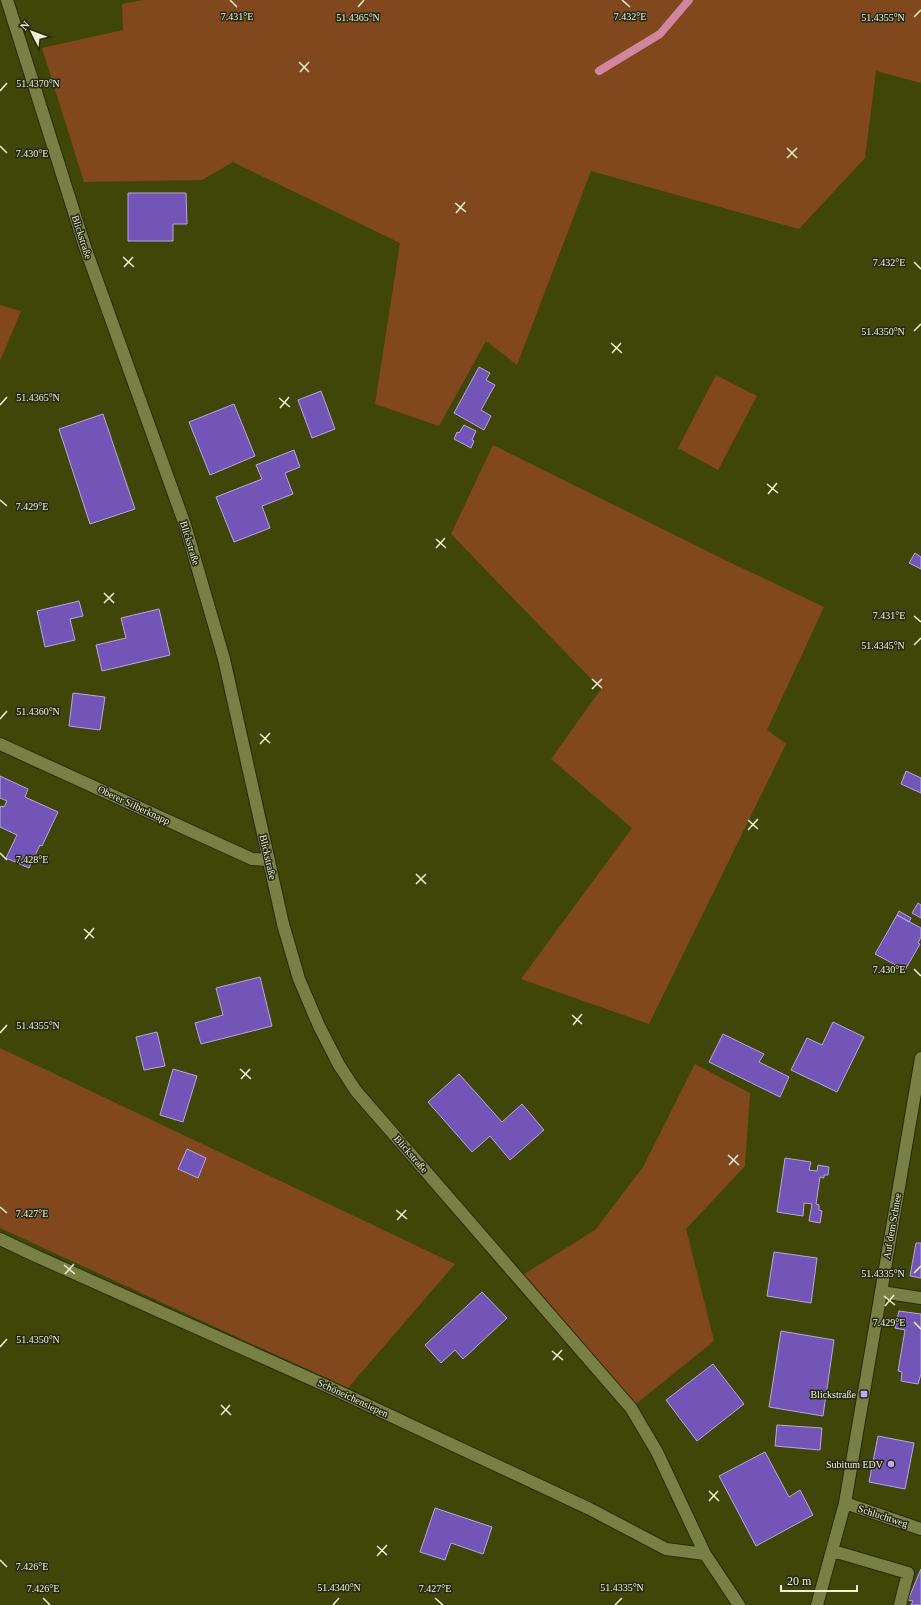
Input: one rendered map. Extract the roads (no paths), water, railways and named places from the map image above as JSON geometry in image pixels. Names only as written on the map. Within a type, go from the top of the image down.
[{"type":"street","name":"Blickstraße","points":[[7,0],[85,248],[185,525],[224,659],[283,924],[299,979],[318,1026],[339,1065],[356,1091],[631,1408],[657,1452],[705,1554],[739,1605]]},
{"type":"street","name":"Oberer Silberknapp","points":[[0,744],[252,859],[269,860]]},
{"type":"street","name":"Auf dem Schnee","points":[[817,1605],[845,1503],[921,1058]]},
{"type":"street","name":"Schöneichensiepen","points":[[0,1239],[336,1390],[590,1509],[666,1549],[705,1554]]},
{"type":"street","points":[[881,1292],[921,1298]]},
{"type":"street","name":"Schluchtweg","points":[[845,1503],[921,1529]]},
{"type":"street","points":[[833,1551],[908,1573],[900,1605]]},
{"type":"waterway","points":[[599,71],[660,34],[689,0]]},
{"type":"place","name":"Blickstraße","points":[[864,1394]]},
{"type":"place","name":"Subitum EDV","points":[[891,1464]]}]
